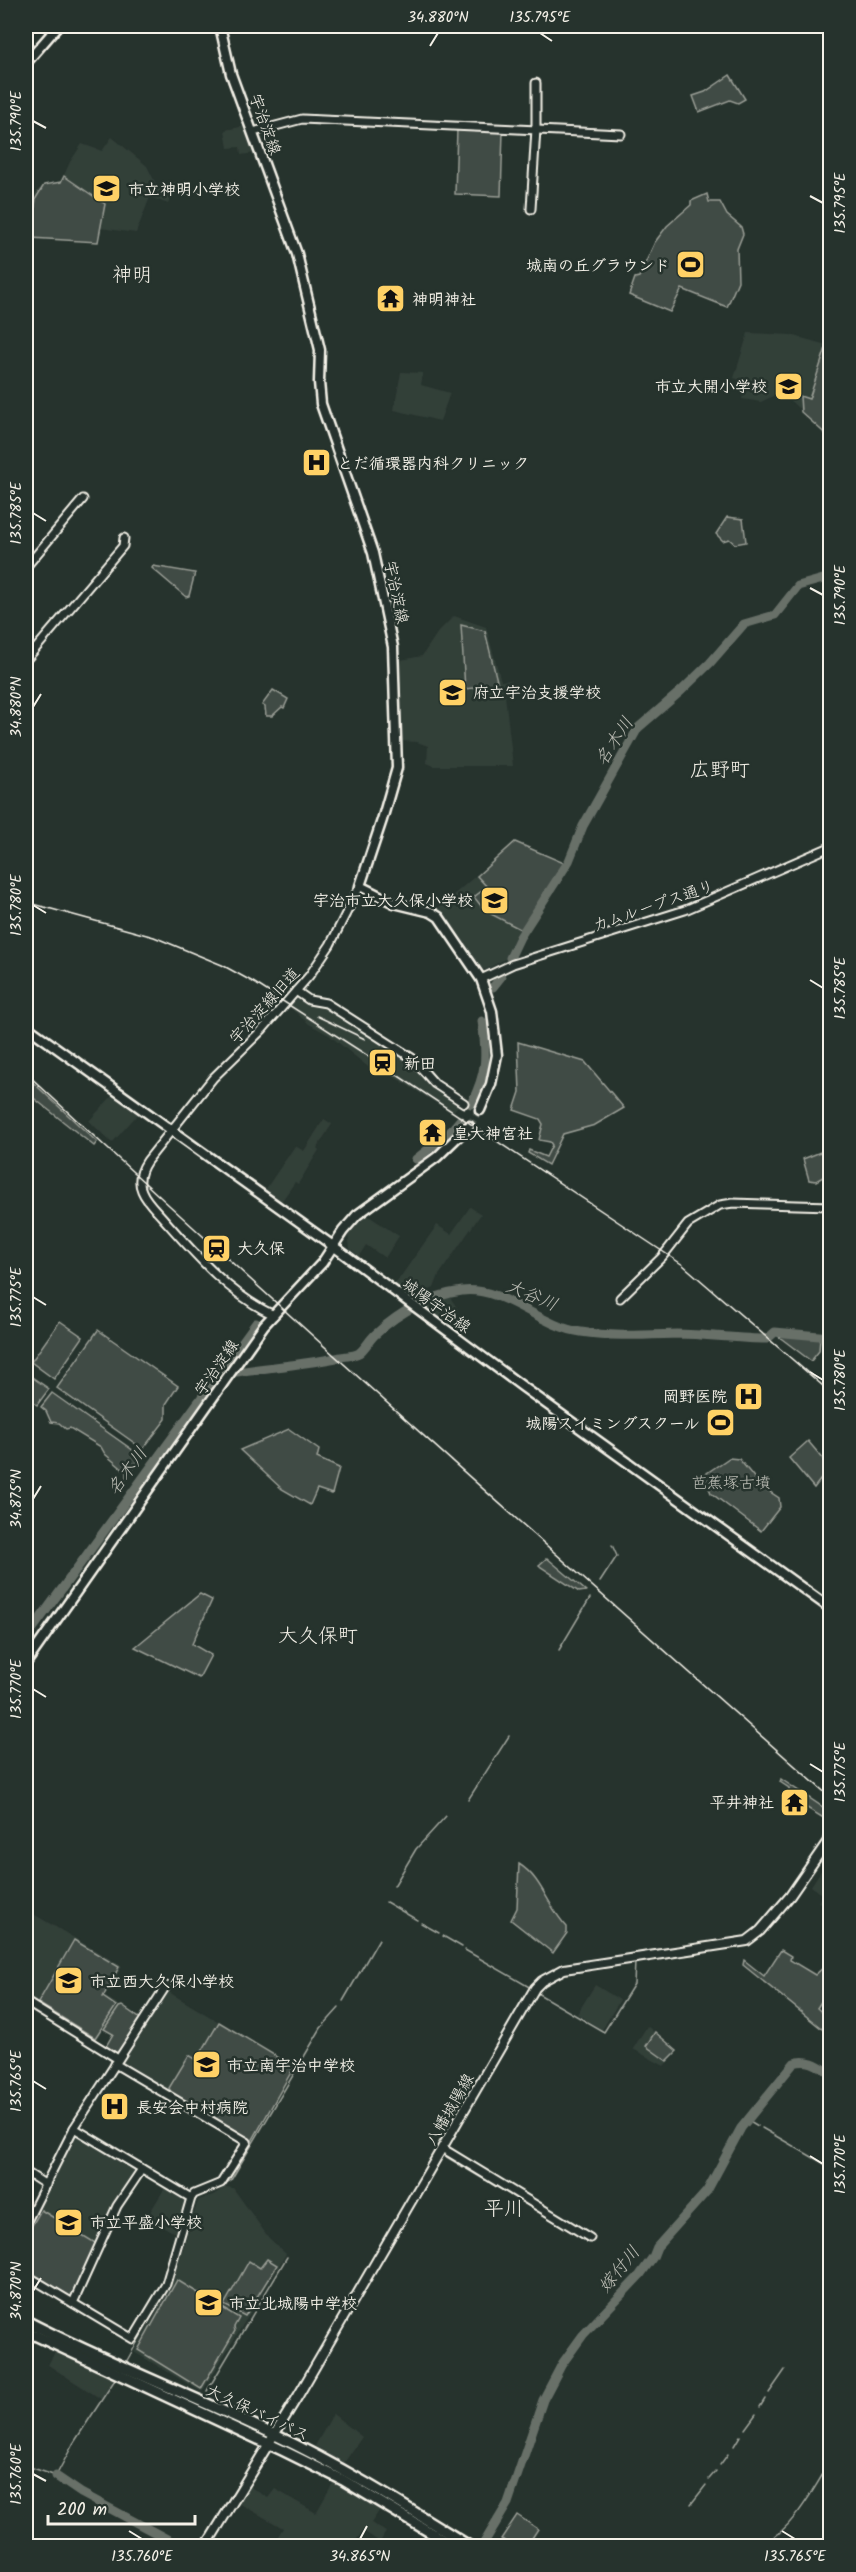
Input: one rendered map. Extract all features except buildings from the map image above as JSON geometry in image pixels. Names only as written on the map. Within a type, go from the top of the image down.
[{"type":"highway","name":"大久保バイパス","points":[[26,2321],[272,2439],[453,2547]]},
{"type":"highway","name":"大久保バイパス","points":[[26,2331],[348,2472],[469,2547]]},
{"type":"main road","points":[[26,63],[58,26]]},
{"type":"main road","name":"宇治淀線","points":[[220,26],[227,60],[297,254],[320,350],[321,404],[374,553],[393,646],[397,768],[360,886]]},
{"type":"main road","points":[[360,886],[393,903],[431,912],[439,917],[481,979],[492,1011],[496,1055],[491,1084],[480,1110]]},
{"type":"main road","name":"城陽宇治線","points":[[26,1026],[831,1608]]},
{"type":"main road","name":"宇治淀線","points":[[26,1663],[233,1367],[273,1315],[314,1273],[357,1215],[437,1157],[469,1126]]},
{"type":"main road","name":"八幡城陽線","points":[[206,2547],[272,2439],[528,2001],[542,1981],[555,1973],[578,1966],[747,1941],[760,1931],[790,1896],[831,1838]]},
{"type":"street","points":[[531,208],[536,129],[536,83]]},
{"type":"street","points":[[253,132],[302,118],[621,134]]},
{"type":"street","points":[[26,567],[83,499]]},
{"type":"street","points":[[26,660],[123,546],[124,538]]},
{"type":"street","name":"カムループス通り","points":[[481,979],[513,964],[685,910],[831,847]]},
{"type":"street","name":"宇治淀線旧道","points":[[273,1315],[235,1290],[212,1270],[143,1194],[140,1183],[141,1171],[213,1078],[263,1029],[326,952],[360,886]]},
{"type":"street","points":[[296,991],[309,1000],[326,1003],[412,1058],[435,1084],[464,1103]]},
{"type":"street","points":[[620,1298],[662,1257],[688,1224],[720,1204],[831,1206]]},
{"type":"street","points":[[26,2223],[74,2128],[166,1986]]},
{"type":"street","points":[[26,2002],[247,2142],[221,2183],[194,2194],[191,2198],[166,2284],[133,2339],[26,2275]]},
{"type":"street","points":[[74,2128],[191,2198]]},
{"type":"street","points":[[442,2148],[590,2238]]},
{"type":"street","points":[[73,2303],[117,2206],[142,2169]]},
{"type":"street","points":[[26,2172],[46,2185]]},
{"type":"shaded area","points":[[245,126],[255,153],[241,155],[240,147],[228,148],[225,130]]},
{"type":"shaded area","name":"市立神明小学校","points":[[112,137],[147,166],[157,186],[179,181],[168,204],[150,197],[136,233],[100,228],[98,242],[31,238],[36,198],[34,196],[38,190],[48,183],[61,182],[82,144],[102,151]]},
{"type":"shaded area","name":"市立大開小学校","points":[[748,333],[791,335],[830,346],[830,438],[781,392],[761,402],[742,399],[746,382],[734,378]]},
{"type":"shaded area","points":[[401,372],[423,373],[421,385],[450,393],[440,421],[394,410]]},
{"type":"shaded area","name":"府立宇治支援学校","points":[[454,616],[486,627],[501,681],[512,680],[504,686],[513,766],[434,766],[427,763],[428,746],[417,742],[399,741],[399,663],[401,660],[422,656],[438,632]]},
{"type":"shaded area","name":"宇治市立大久保小学校","points":[[515,842],[564,863],[507,958],[485,970],[476,966],[438,908]]},
{"type":"shaded area","points":[[297,995],[325,1005],[412,1060],[436,1089],[459,1105],[452,1113],[391,1075],[382,1071],[378,1075],[329,1035],[309,1024],[288,1006]]},
{"type":"shaded area","points":[[113,1095],[138,1114],[112,1143],[89,1121]]},
{"type":"shaded area","points":[[324,1119],[332,1124],[317,1148],[319,1150],[298,1184],[295,1182],[279,1205],[263,1193],[295,1146],[304,1151]]},
{"type":"shaded area","points":[[470,1207],[481,1214],[439,1275],[434,1288],[411,1298],[394,1286],[437,1225],[451,1234]]},
{"type":"shaded area","points":[[367,1215],[399,1236],[385,1258],[366,1245],[359,1256],[350,1249],[348,1234]]},
{"type":"shaded area","points":[[449,1296],[458,1309],[441,1321],[421,1307]]},
{"type":"shaded area","points":[[830,1843],[830,1908],[818,1902],[822,1894],[811,1886],[824,1866],[818,1862]]},
{"type":"shaded area","name":"市立西大久保小学校","points":[[30,1912],[122,1966],[104,1996],[119,2005],[95,2041],[26,2000],[26,1922]]},
{"type":"shaded area","points":[[595,1985],[620,2000],[602,2030],[577,2014]]},
{"type":"shaded area","name":"市立南宇治中学校","points":[[167,1991],[294,2067],[252,2141],[119,2064],[145,2028]]},
{"type":"shaded area","points":[[647,2026],[677,2051],[664,2066],[633,2049]]},
{"type":"shaded area","name":"市立平盛小学校","points":[[77,2135],[138,2170],[111,2211],[95,2252],[26,2273],[26,2233]]},
{"type":"shaded area","points":[[166,2186],[187,2200],[178,2235],[147,2217]]},
{"type":"shaded area","name":"市立北城陽中学校","points":[[225,2187],[233,2188],[269,2238],[286,2254],[202,2392],[134,2352],[171,2287],[198,2200],[213,2195]]},
{"type":"shaded area","points":[[55,2352],[114,2379],[101,2399],[48,2365]]},
{"type":"shaded area","points":[[333,2414],[362,2437],[344,2463],[315,2446]]},
{"type":"shaded area","points":[[334,2481],[381,2508],[371,2523],[386,2532],[380,2542],[363,2531],[352,2546],[272,2546],[283,2528],[237,2502],[247,2485],[268,2498],[275,2489],[316,2513]]},
{"type":"green space","points":[[730,75],[745,99],[738,103],[730,100],[699,112],[693,96],[705,92]]},
{"type":"green space","points":[[457,129],[503,131],[501,196],[455,194]]},
{"type":"green space","points":[[64,176],[105,204],[98,242],[31,238],[36,198],[44,185],[61,182]]},
{"type":"green space","name":"城南の丘グラウンド","points":[[707,194],[709,202],[720,202],[727,215],[741,227],[743,234],[737,249],[738,281],[727,307],[682,289],[670,312],[629,295],[635,278],[639,277],[655,242],[667,226],[691,205],[691,201]]},
{"type":"green space","points":[[826,348],[830,349],[830,438],[801,412],[800,396],[809,399]]},
{"type":"green space","points":[[727,517],[743,519],[746,542],[735,544],[729,539],[723,541],[716,534]]},
{"type":"green space","points":[[153,566],[195,573],[189,596],[186,597],[152,568]]},
{"type":"green space","points":[[461,625],[485,631],[498,685],[465,689]]},
{"type":"green space","points":[[273,690],[288,699],[284,708],[282,707],[272,716],[266,716],[265,707],[262,705]]},
{"type":"green space","points":[[515,842],[564,863],[522,930],[485,911],[474,897],[487,887],[477,876]]},
{"type":"green space","points":[[518,1042],[585,1062],[624,1108],[595,1125],[563,1134],[548,1165],[528,1153],[529,1150],[546,1157],[552,1145],[550,1142],[539,1140],[543,1124],[540,1119],[514,1110],[520,1092]]},
{"type":"green space","points":[[26,1076],[97,1142],[94,1146],[26,1092]]},
{"type":"green space","points":[[823,1151],[829,1157],[830,1173],[816,1181],[809,1180],[803,1159]]},
{"type":"green space","points":[[60,1321],[83,1337],[54,1379],[31,1362]]},
{"type":"green space","points":[[98,1330],[178,1386],[166,1404],[166,1419],[143,1449],[57,1388]]},
{"type":"green space","points":[[781,1333],[820,1338],[819,1351],[811,1361],[778,1336]]},
{"type":"green space","points":[[26,1373],[49,1389],[37,1405],[26,1397]]},
{"type":"green space","points":[[52,1393],[141,1456],[126,1480],[126,1472],[105,1454],[101,1447],[70,1428],[66,1429],[59,1423],[51,1422],[46,1411],[41,1407]]},
{"type":"green space","points":[[289,1429],[319,1450],[317,1458],[339,1468],[332,1494],[317,1489],[310,1505],[282,1489],[240,1450]]},
{"type":"green space","points":[[808,1441],[830,1467],[814,1488],[789,1458]]},
{"type":"green space","name":"芭蕉塚古墳","points":[[729,1458],[739,1459],[761,1486],[779,1498],[780,1507],[761,1531],[711,1493],[704,1475]]},
{"type":"green space","points":[[547,1558],[586,1591],[579,1592],[541,1567],[539,1565]]},
{"type":"green space","points":[[200,1594],[212,1600],[192,1644],[211,1655],[199,1678],[135,1647]]},
{"type":"green space","points":[[781,1779],[830,1812],[830,1822],[789,1797],[789,1788],[780,1782]]},
{"type":"green space","points":[[519,1864],[534,1878],[567,1927],[567,1933],[553,1953],[511,1920],[517,1908]]},
{"type":"green space","points":[[74,1940],[119,1967],[103,1997],[116,2006],[95,2038],[38,2003]]},
{"type":"green space","points":[[781,1950],[791,1956],[790,1960],[815,1975],[825,1966],[830,1971],[830,1988],[817,2008],[829,2019],[826,2032],[743,1965],[744,1960],[764,1976]]},
{"type":"green space","points":[[122,2006],[142,2020],[119,2053],[114,2054],[105,2048],[113,2034],[104,2029]]},
{"type":"green space","name":"市立南宇治中学校","points":[[219,2022],[294,2067],[252,2141],[173,2095],[169,2088],[189,2055],[197,2060]]},
{"type":"green space","points":[[655,2032],[677,2051],[667,2061],[646,2046]]},
{"type":"green space","points":[[41,2210],[97,2244],[72,2300],[26,2271],[26,2236]]},
{"type":"green space","points":[[267,2259],[277,2265],[245,2316],[224,2305],[249,2261],[260,2268]]},
{"type":"green space","points":[[177,2280],[239,2318],[234,2327],[235,2331],[201,2389],[138,2350]]},
{"type":"green space","points":[[517,2515],[538,2529],[527,2546],[514,2546],[501,2539]]},
{"type":"waterway","name":"名木川","points":[[510,958],[520,937],[569,861],[583,826],[638,728],[710,663],[744,624],[775,615],[798,586],[830,577]]},
{"type":"waterway","name":"名木川","points":[[493,987],[501,977]]},
{"type":"waterway","name":"名木川","points":[[471,1104],[483,1073],[485,1044],[482,1021]]},
{"type":"waterway","name":"名木川","points":[[416,1159],[450,1132],[460,1120]]},
{"type":"waterway","name":"大谷川","points":[[237,1372],[357,1354],[386,1325],[405,1312],[439,1296],[462,1291],[492,1294],[566,1328],[593,1334],[687,1334],[767,1339],[775,1332],[830,1337]]},
{"type":"waterway","name":"名木川","points":[[26,1638],[256,1323]]},
{"type":"waterway","points":[[600,1582],[617,1556],[612,1545]]},
{"type":"waterway","points":[[559,1650],[590,1598]]},
{"type":"waterway","points":[[468,1800],[509,1736]]},
{"type":"waterway","points":[[394,1886],[416,1849],[446,1816]]},
{"type":"waterway","points":[[386,1902],[417,1920]]},
{"type":"waterway","points":[[421,1923],[439,1933]]},
{"type":"waterway","points":[[443,1936],[462,1947]]},
{"type":"waterway","points":[[343,2001],[379,1939]]},
{"type":"waterway","points":[[465,1950],[531,1988]]},
{"type":"waterway","points":[[537,1993],[604,2032],[634,1984],[635,1962]]},
{"type":"waterway","points":[[223,2185],[231,2180],[321,2028],[339,2008]]},
{"type":"waterway","name":"嫁付川","points":[[482,2546],[508,2503],[543,2400],[562,2364],[583,2335],[640,2275],[657,2247],[707,2191],[741,2128],[794,2063],[809,2062],[830,2073]]},
{"type":"waterway","points":[[748,2120],[758,2126]]},
{"type":"waterway","points":[[762,2128],[826,2165]]},
{"type":"waterway","points":[[445,2156],[485,2180]]},
{"type":"waterway","points":[[490,2183],[579,2236]]},
{"type":"waterway","points":[[181,2245],[194,2200],[197,2196],[219,2187]]},
{"type":"waterway","points":[[170,2282],[178,2255]]},
{"type":"waterway","points":[[207,2391],[287,2257]]},
{"type":"waterway","points":[[125,2364],[164,2295]]},
{"type":"waterway","points":[[769,2393],[785,2370]]},
{"type":"waterway","points":[[27,2466],[56,2476],[73,2444],[116,2378]]},
{"type":"waterway","points":[[760,2407],[765,2399]]},
{"type":"waterway","points":[[745,2429],[756,2414]]},
{"type":"waterway","points":[[734,2446],[740,2436]]},
{"type":"waterway","points":[[720,2465],[728,2454]]},
{"type":"waterway","points":[[761,2546],[783,2530],[792,2520],[830,2462]]},
{"type":"waterway","points":[[709,2479],[716,2471]]},
{"type":"waterway","points":[[56,2476],[81,2493],[180,2546]]},
{"type":"waterway","points":[[691,2504],[706,2485]]},
{"type":"tunnel","points":[[469,1126],[480,1110]]},
{"type":"railway","points":[[26,902],[154,937],[222,965],[253,982],[683,1265],[830,1392]]},
{"type":"railway","points":[[317,1016],[365,1039]]},
{"type":"railway","points":[[26,1073],[325,1347],[830,1797]]},
{"type":"place","name":"市立神明小学校","points":[[107,189]]},
{"type":"place","name":"城南の丘グラウンド","points":[[691,265]]},
{"type":"place","name":"神明神社","points":[[391,299]]},
{"type":"place","name":"市立大開小学校","points":[[788,386]]},
{"type":"place","name":"とだ循環器内科クリニック","points":[[316,463]]},
{"type":"place","name":"府立宇治支援学校","points":[[452,692]]},
{"type":"place","name":"宇治市立大久保小学校","points":[[494,900]]},
{"type":"place","name":"新田","points":[[383,1063]]},
{"type":"place","name":"皇大神宮社","points":[[432,1133]]},
{"type":"place","name":"大久保","points":[[216,1248]]},
{"type":"place","name":"岡野医院","points":[[748,1396]]},
{"type":"place","name":"城陽スイミングスクール","points":[[721,1423]]},
{"type":"place","name":"平井神社","points":[[795,1802]]},
{"type":"place","name":"市立西大久保小学校","points":[[69,1981]]},
{"type":"place","name":"市立南宇治中学校","points":[[206,2065]]},
{"type":"place","name":"長安会中村病院","points":[[115,2107]]},
{"type":"place","name":"市立平盛小学校","points":[[69,2222]]},
{"type":"place","name":"市立北城陽中学校","points":[[208,2303]]},
{"type":"district","name":"神明","points":[[132,274]]},
{"type":"district","name":"広野町","points":[[720,769]]},
{"type":"district","name":"大久保町","points":[[318,1635]]},
{"type":"district","name":"平川","points":[[504,2208]]}]
